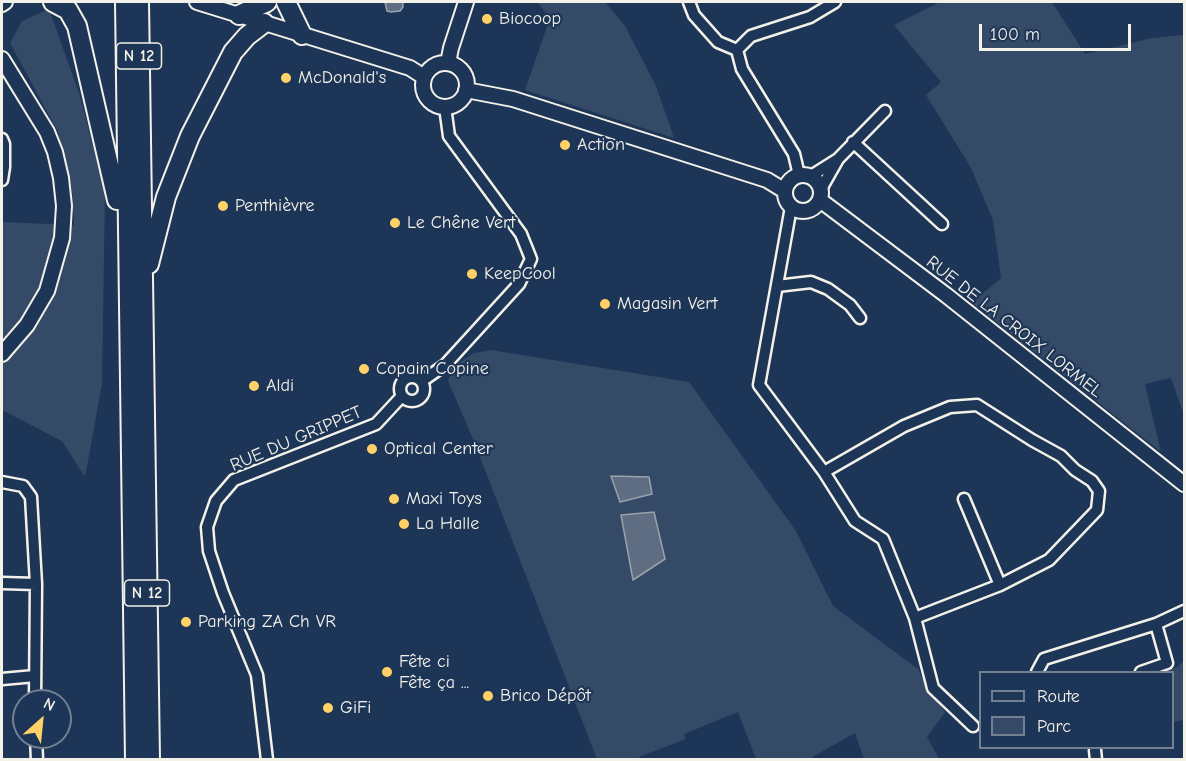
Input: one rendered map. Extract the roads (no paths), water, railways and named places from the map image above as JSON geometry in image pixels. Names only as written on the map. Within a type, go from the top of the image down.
[{"type":"highway","points":[[53,2],[68,10],[77,26],[118,203],[119,251],[135,287]]},
{"type":"highway","name":"N 12","points":[[124,2],[136,343],[135,759]]},
{"type":"highway","name":"N 12","points":[[135,287],[139,2]]},
{"type":"highway","points":[[239,15],[267,2]]},
{"type":"highway","points":[[286,2],[302,35]]},
{"type":"highway","points":[[135,287],[190,136],[233,52],[247,36],[264,23]]},
{"type":"highway","name":"N 12","points":[[136,373],[150,759]]},
{"type":"street","points":[[197,2],[410,68],[424,77]]},
{"type":"street","points":[[448,63],[466,2]]},
{"type":"street","points":[[689,2],[694,15],[718,42],[737,50]]},
{"type":"street","points":[[737,50],[751,36],[810,17],[835,2]]},
{"type":"street","points":[[737,50],[742,69],[805,176],[819,184],[821,194]]},
{"type":"street","points":[[2,59],[47,132],[55,152],[61,178],[64,206],[63,238],[47,291],[27,325],[2,354]]},
{"type":"street","points":[[448,63],[461,70],[465,76],[466,90],[459,102],[446,112],[432,103],[423,92],[424,77],[434,66],[448,63]]},
{"type":"street","points":[[466,90],[513,99],[767,180],[785,190]]},
{"type":"street","points":[[838,159],[790,181],[785,190],[787,202],[791,207],[801,212],[818,205],[838,159],[885,111]]},
{"type":"street","points":[[422,381],[445,365],[519,284],[531,259],[521,234],[449,136],[446,112]]},
{"type":"street","points":[[2,139],[4,167],[2,180]]},
{"type":"street","points":[[853,142],[942,224]]},
{"type":"street","name":"RUE DE LA CROIX LORMEL","points":[[821,194],[1185,484]]},
{"type":"street","points":[[791,207],[759,385],[824,472],[855,521],[883,539],[915,618],[933,688],[973,726]]},
{"type":"street","points":[[777,286],[811,282],[828,289],[850,305],[860,318]]},
{"type":"street","points":[[414,376],[422,381],[424,391],[418,400],[408,401],[402,396],[400,384],[406,378],[414,376]]},
{"type":"street","name":"RUE DU GRIPPET","points":[[267,759],[257,675],[223,593],[209,550],[207,527],[216,501],[234,480],[376,424],[402,396]]},
{"type":"street","points":[[824,472],[904,426],[950,407],[977,405],[1061,456],[1075,470],[1092,481],[1099,491],[1097,510],[1048,560],[1000,585],[930,610],[915,618]]},
{"type":"street","points":[[2,482],[23,486],[31,497],[36,584],[35,689]]},
{"type":"street","points":[[964,499],[1000,585]]},
{"type":"street","points":[[2,583],[36,584]]},
{"type":"street","points":[[1038,671],[1044,659],[1156,624],[1185,611]]},
{"type":"street","points":[[1144,671],[1167,663],[1156,624]]},
{"type":"street","points":[[2,680],[36,676]]},
{"type":"place","name":"Biocoop","points":[[487,19]]},
{"type":"place","name":"McDonald's","points":[[286,78]]},
{"type":"place","name":"Action","points":[[565,145]]},
{"type":"place","name":"Penthièvre","points":[[223,206]]},
{"type":"place","name":"Le Chêne Vert","points":[[395,223]]},
{"type":"place","name":"KeepCool","points":[[472,274]]},
{"type":"place","name":"Magasin Vert","points":[[605,304]]},
{"type":"place","name":"Copain Copine","points":[[364,369]]},
{"type":"place","name":"Aldi","points":[[254,386]]},
{"type":"place","name":"Optical Center","points":[[372,449]]},
{"type":"place","name":"Maxi Toys","points":[[394,499]]},
{"type":"place","name":"La Halle","points":[[404,524]]},
{"type":"place","name":"Parking ZA Ch VR","points":[[186,622]]},
{"type":"place","name":"Fête ci Fête ça ...","points":[[387,672]]},
{"type":"place","name":"Brico Dépôt","points":[[488,696]]},
{"type":"place","name":"GiFi","points":[[328,708]]}]
